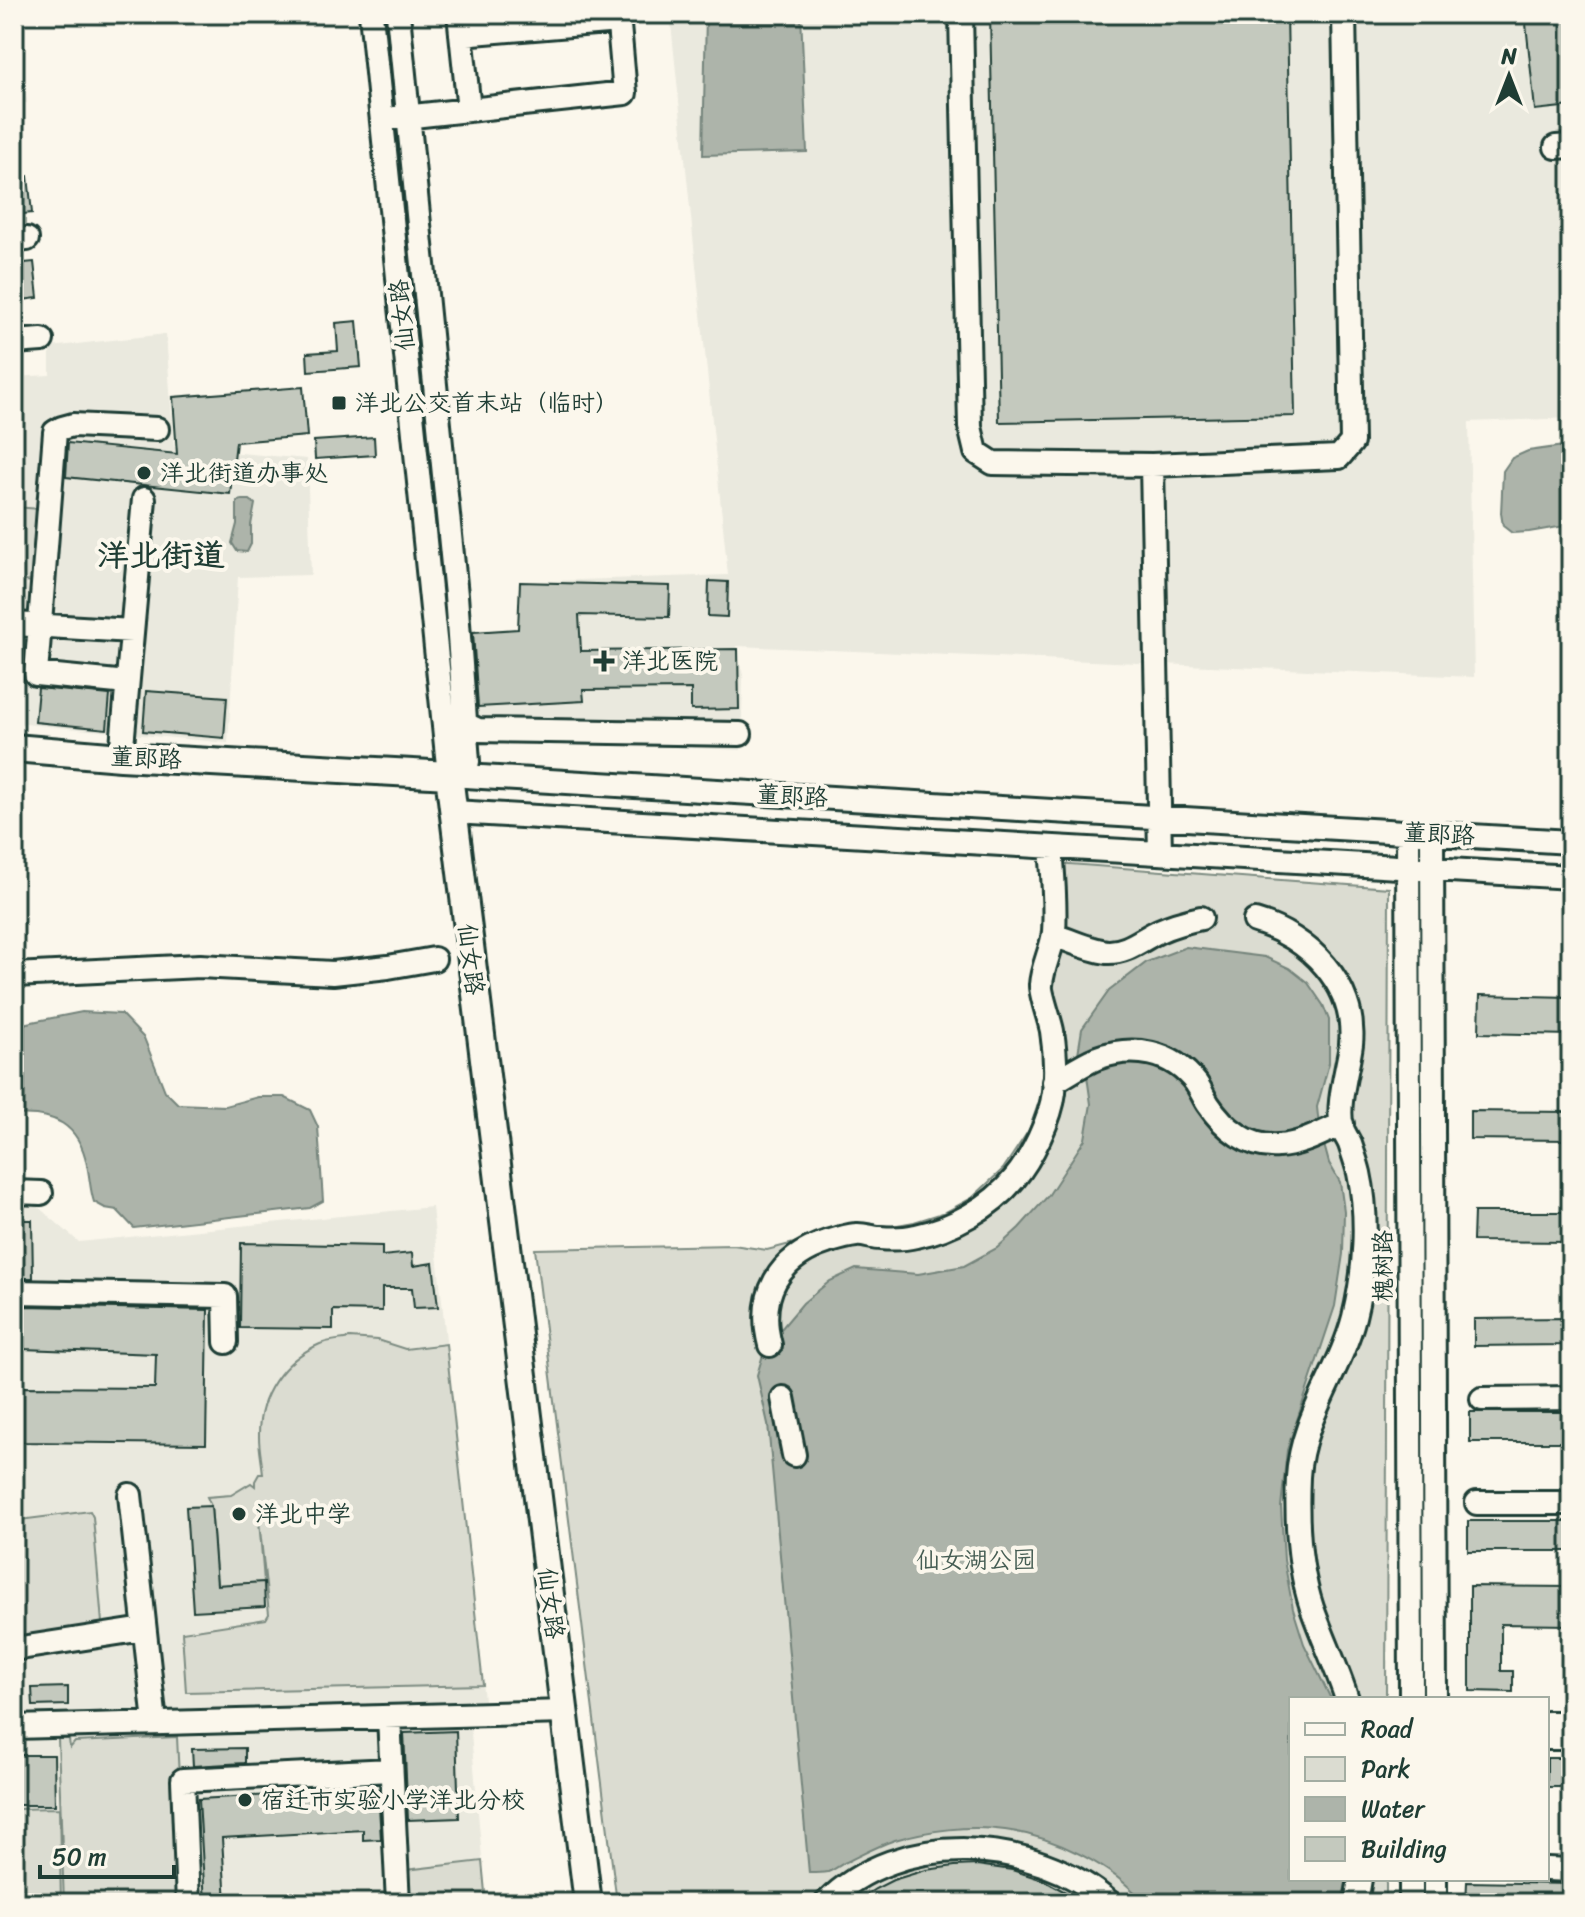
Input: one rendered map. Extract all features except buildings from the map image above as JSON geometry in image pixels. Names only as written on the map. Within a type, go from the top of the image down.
[{"type":"main road","name":"董郎路","points":[[14,748],[121,757],[458,769]]},
{"type":"main road","name":"仙女路","points":[[458,769],[453,812],[588,1903]]},
{"type":"street","name":"仙女路","points":[[371,14],[458,769]]},
{"type":"street","points":[[398,14],[455,580],[454,725],[478,730],[740,734]]},
{"type":"street","points":[[961,14],[970,427],[976,452],[993,463],[1152,465],[1339,457],[1352,442],[1344,14]]},
{"type":"street","points":[[382,120],[625,93],[618,17],[460,24],[469,110]]},
{"type":"street","points":[[14,342],[42,340]]},
{"type":"street","points":[[127,683],[36,674],[55,432],[73,425],[157,429]]},
{"type":"street","points":[[1152,465],[1160,853]]},
{"type":"street","points":[[121,757],[144,499]]},
{"type":"street","points":[[14,624],[132,631]]},
{"type":"street","name":"董郎路","points":[[458,769],[1158,818],[1571,842]]},
{"type":"street","name":"董郎路","points":[[453,812],[1571,877]]},
{"type":"street","name":"槐树路","points":[[1408,832],[1411,1697]]},
{"type":"street","name":"槐树路","points":[[1432,834],[1435,1697]]},
{"type":"street","points":[[769,1342],[766,1322],[769,1293],[779,1273],[791,1260],[808,1248],[844,1236],[861,1234],[877,1238],[902,1238],[959,1222],[995,1198],[1015,1179],[1033,1148],[1047,1119],[1054,1093],[1052,1033],[1040,987],[1054,935],[1051,847]]},
{"type":"street","points":[[1054,935],[1084,947],[1121,951],[1159,931],[1201,918]]},
{"type":"street","points":[[1255,921],[1286,933],[1326,966],[1340,987],[1352,1039],[1348,1072],[1334,1128],[1359,1174],[1364,1224],[1361,1278],[1353,1320],[1308,1428],[1298,1473],[1297,1506],[1298,1542],[1311,1606],[1346,1697]]},
{"type":"street","points":[[14,975],[200,966],[333,973],[434,959]]},
{"type":"street","points":[[1054,1082],[1093,1059],[1125,1051],[1142,1051],[1172,1061],[1186,1072],[1220,1121],[1245,1139],[1276,1147],[1298,1143],[1334,1128]]},
{"type":"street","points":[[14,1192],[41,1193]]},
{"type":"street","points":[[14,1292],[225,1296],[226,1342]]},
{"type":"street","points":[[783,1398],[794,1455]]},
{"type":"street","points":[[1482,1399],[1571,1398]]},
{"type":"street","points":[[130,1495],[155,1723]]},
{"type":"street","points":[[1477,1503],[1571,1503]]},
{"type":"street","points":[[14,1649],[144,1629]]},
{"type":"street","points":[[14,1727],[565,1712]]},
{"type":"street","points":[[389,1717],[398,1903]]},
{"type":"street","points":[[1549,1723],[1571,1723]]},
{"type":"street","points":[[1549,1738],[1571,1738]]},
{"type":"street","points":[[188,1903],[183,1780],[391,1770]]},
{"type":"street","points":[[826,1903],[857,1878],[895,1860],[930,1852],[968,1850],[1005,1854],[1035,1862],[1071,1876],[1110,1903]]},
{"type":"street","points":[[1549,1869],[1571,1870]]},
{"type":"street","points":[[1356,1903],[1360,1881]]},
{"type":"street","points":[[1411,1881],[1411,1903]]},
{"type":"street","points":[[1435,1881],[1435,1903]]},
{"type":"shaded area","points":[[14,14],[27,103],[14,104]]},
{"type":"shaded area","points":[[670,14],[1571,14],[1571,418],[1469,422],[1474,677],[736,646],[743,676],[741,750],[473,738],[467,632],[518,629],[520,582],[728,575]]},
{"type":"shaded area","points":[[166,334],[174,447],[307,459],[311,575],[238,577],[228,743],[14,723],[14,377],[50,375],[50,347]]},
{"type":"shaded area","name":"洋北中学","points":[[14,1206],[37,1206],[79,1242],[432,1207],[484,1700],[14,1715]]},
{"type":"shaded area","name":"宿迁市实验小学洋北分校","points":[[470,1722],[486,1903],[14,1903],[14,1738]]},
{"type":"green space","points":[[14,507],[40,509],[34,582],[14,580]]},
{"type":"green space","name":"仙女湖公园","points":[[1043,862],[1389,888],[1386,1697],[1289,1697],[1289,1881],[1386,1881],[1386,1903],[617,1903],[535,1249],[733,1245],[767,1250],[831,1229],[914,1222],[946,1212],[972,1198],[1003,1169],[1029,1130],[1042,1093],[1043,1062],[1029,985],[1043,940]]},
{"type":"green space","points":[[350,1338],[377,1340],[405,1349],[446,1344],[483,1685],[186,1692],[182,1632],[266,1619],[269,1614],[259,1520],[264,1582],[217,1585],[211,1506],[207,1497],[231,1495],[251,1483],[255,1486],[259,1474],[263,1474],[260,1422],[275,1381],[307,1351],[324,1343]]},
{"type":"green space","points":[[90,1511],[93,1517],[101,1627],[14,1640],[14,1516],[20,1520]]},
{"type":"green space","points":[[177,1737],[185,1903],[64,1903],[58,1739],[69,1739],[70,1748],[75,1742]]},
{"type":"green space","points":[[59,1808],[61,1903],[14,1903],[14,1809]]},
{"type":"green space","points":[[482,1861],[486,1903],[407,1903],[406,1870]]},
{"type":"water","points":[[706,14],[801,14],[807,152],[703,155]]},
{"type":"water","points":[[1571,445],[1571,525],[1512,533],[1503,526],[1501,513],[1503,471],[1512,458],[1528,451]]},
{"type":"water","points":[[237,501],[255,504],[251,544],[247,552],[237,551],[232,543],[237,524]]},
{"type":"water","points":[[1186,947],[1265,957],[1289,968],[1308,983],[1329,1020],[1329,1063],[1317,1107],[1329,1163],[1340,1182],[1344,1211],[1343,1254],[1335,1306],[1287,1450],[1281,1507],[1284,1560],[1293,1609],[1304,1644],[1330,1697],[1289,1697],[1289,1881],[1347,1881],[1343,1896],[1339,1903],[1145,1903],[1099,1865],[1063,1846],[1024,1834],[978,1828],[908,1836],[875,1848],[828,1872],[809,1873],[768,1424],[757,1375],[765,1348],[803,1303],[830,1281],[856,1269],[918,1274],[964,1266],[997,1248],[1019,1228],[1048,1196],[1085,1139],[1091,1104],[1087,1076],[1078,1054],[1082,1029],[1109,991],[1147,962]]},
{"type":"water","points":[[82,1012],[121,1014],[144,1038],[165,1091],[178,1104],[225,1106],[258,1097],[284,1097],[310,1110],[318,1127],[323,1201],[310,1208],[134,1228],[117,1210],[94,1202],[83,1151],[71,1130],[53,1119],[14,1115],[14,1028]]},
{"type":"place","name":"洋北公交首末站（临时）","points":[[339,403]]},
{"type":"place","name":"洋北街道办事处","points":[[144,473]]},
{"type":"place","name":"洋北医院","points":[[604,661]]},
{"type":"place","name":"洋北中学","points":[[239,1514]]},
{"type":"place","name":"宿迁市实验小学洋北分校","points":[[245,1800]]},
{"type":"district","name":"洋北街道","points":[[161,555]]}]
